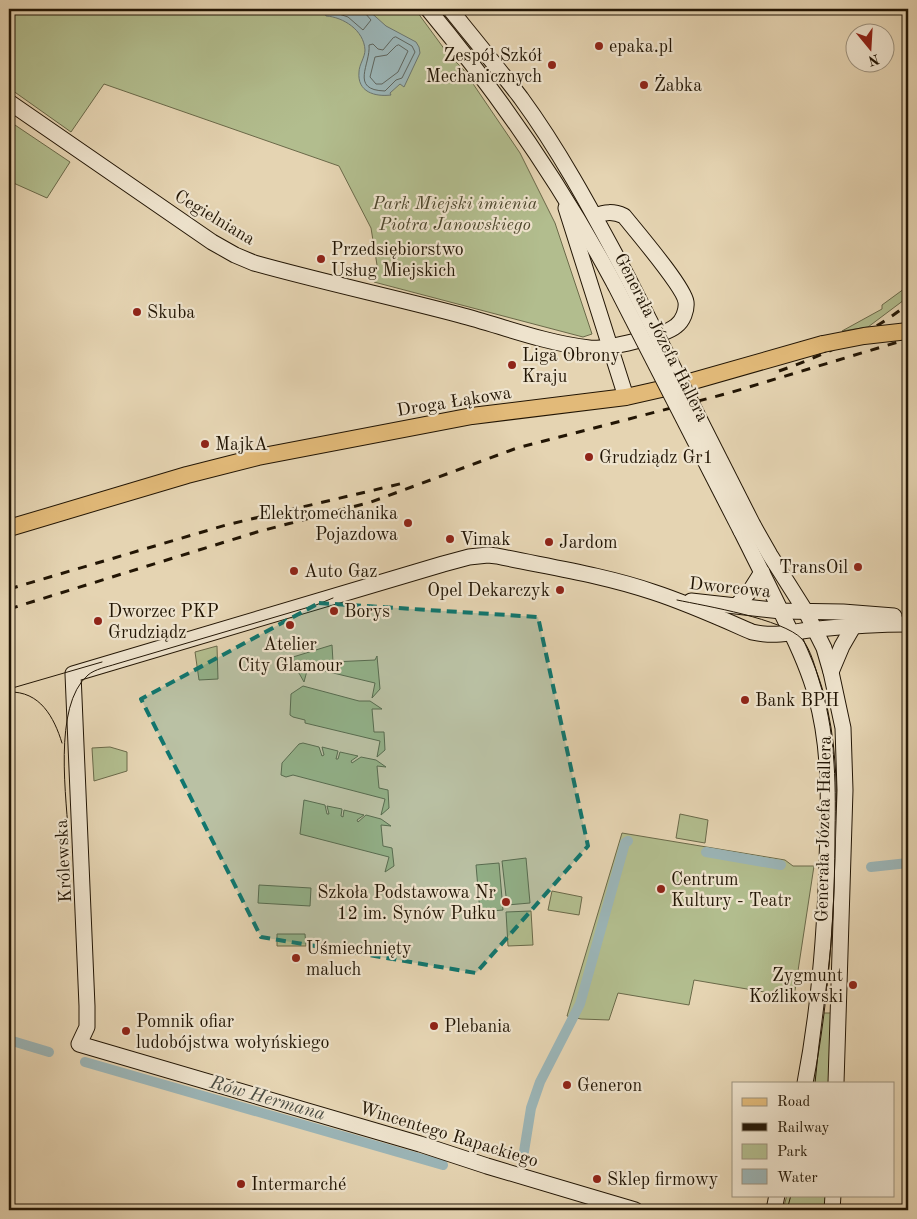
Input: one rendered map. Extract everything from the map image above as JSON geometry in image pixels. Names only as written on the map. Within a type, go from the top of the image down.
[{"type":"main road","name":"Generała Józefa Hallera","points":[[428,9],[498,96],[560,188],[588,234],[622,282]]},
{"type":"main road","name":"Generała Józefa Hallera","points":[[450,9],[521,99],[595,216],[622,282],[747,528],[762,572],[809,672],[824,735],[828,767],[829,813],[826,912],[815,1021],[805,1082]]},
{"type":"main road","name":"Cegielniana","points":[[9,102],[212,242],[248,260],[461,315],[563,344],[591,348],[610,347],[676,326],[684,314],[686,301],[678,286],[624,216],[604,212],[595,216]]},
{"type":"main road","points":[[560,188],[626,397]]},
{"type":"main road","name":"Droga Łąkowa","points":[[9,528],[195,473],[258,457],[472,416],[626,397],[679,385],[843,339],[908,331]]},
{"type":"main road","name":"Generała Józefa Hallera","points":[[747,528],[770,555],[816,629],[832,672],[843,728],[844,818],[836,1082]]},
{"type":"main road","name":"Królewska","points":[[80,1044],[87,1027],[87,996],[73,674],[469,557],[488,555],[604,579],[677,600]]},
{"type":"main road","points":[[737,605],[750,592],[762,572]]},
{"type":"main road","name":"Dworcowa","points":[[677,600],[781,611],[861,613],[908,617]]},
{"type":"main road","name":"Dworcowa","points":[[677,600],[752,632],[772,635],[816,629],[908,624]]},
{"type":"main road","points":[[832,672],[842,646],[853,627]]},
{"type":"main road","name":"Wincentego Rapackiego","points":[[80,1044],[420,1144],[635,1210]]},
{"type":"main road","points":[[774,1210],[777,1196]]},
{"type":"highlighted area","points":[[319,603],[538,617],[588,846],[476,973],[261,937],[141,699]]},
{"type":"green space","name":"Park Miejski imienia Piotra Janowskiego","points":[[9,9],[415,9],[448,54],[463,69],[520,153],[555,223],[592,334],[583,337],[374,282],[377,265],[371,228],[339,166],[104,84],[71,132],[9,88]]},
{"type":"green space","points":[[9,121],[70,162],[47,198],[9,181]]},
{"type":"green space","points":[[908,286],[908,297],[868,327],[842,331],[882,309],[882,305]]},
{"type":"green space","points":[[332,645],[333,662],[375,660],[377,656],[380,689],[372,698],[375,683],[308,667],[304,682],[295,666],[293,657]]},
{"type":"green space","points":[[217,646],[218,679],[199,680],[195,652]]},
{"type":"green space","points":[[303,686],[359,701],[370,701],[382,709],[372,709],[374,732],[384,732],[385,750],[377,757],[380,741],[305,723],[305,720],[290,715],[291,694]]},
{"type":"green space","points":[[303,743],[319,747],[322,756],[324,755],[322,747],[338,751],[336,759],[338,759],[340,752],[358,756],[351,761],[352,763],[361,757],[376,760],[386,767],[377,766],[379,788],[388,790],[389,808],[381,815],[385,799],[293,775],[286,777],[281,775],[282,763],[299,744]]},
{"type":"green space","points":[[110,747],[127,752],[127,771],[94,781],[92,748]]},
{"type":"green space","points":[[304,800],[325,805],[327,814],[329,814],[327,806],[342,809],[341,816],[343,817],[344,810],[364,815],[357,820],[358,822],[366,815],[381,819],[391,826],[381,825],[383,846],[392,848],[394,866],[385,872],[389,857],[300,834]]},
{"type":"green space","points":[[680,814],[708,820],[705,843],[676,838]]},
{"type":"green space","points":[[622,833],[785,860],[793,866],[814,866],[794,997],[694,980],[689,1005],[618,993],[609,1020],[581,1019],[567,1016]]},
{"type":"green space","points":[[526,858],[530,903],[507,905],[502,861]]},
{"type":"green space","points":[[499,863],[503,910],[480,912],[476,865]]},
{"type":"green space","points":[[259,885],[311,888],[310,906],[258,903]]},
{"type":"green space","points":[[552,891],[582,897],[579,915],[548,910]]},
{"type":"green space","points":[[531,911],[533,945],[508,946],[506,912]]},
{"type":"green space","points":[[277,934],[305,934],[306,946],[277,946]]},
{"type":"green space","points":[[821,1013],[832,1013],[831,1082],[811,1082]]},
{"type":"green space","points":[[787,1196],[828,1196],[826,1210],[783,1210]]},
{"type":"water","points":[[323,9],[367,9],[386,26],[416,42],[420,53],[404,87],[400,84],[390,93],[391,95],[373,94],[364,89],[359,79],[359,69],[365,50],[361,36],[346,22],[326,16]]},
{"type":"waterway","name":"Rów Hermana","points":[[522,1164],[531,1108],[540,1082],[580,1004],[625,843],[628,841]]},
{"type":"waterway","name":"Rów Hermana","points":[[706,852],[781,865]]},
{"type":"waterway","name":"Rów Hermana","points":[[871,867],[908,863]]},
{"type":"waterway","name":"Rów Hermana","points":[[9,1040],[49,1052]]},
{"type":"waterway","name":"Rów Hermana","points":[[85,1062],[443,1165]]},
{"type":"tram line","points":[[69,843],[64,754],[66,730],[70,708],[77,689],[88,675],[101,668],[316,605],[333,598]]},
{"type":"tram line","points":[[677,600],[762,619],[792,632],[802,639],[808,648],[824,698],[835,773],[835,873],[831,944],[815,1082]]},
{"type":"tram line","points":[[9,689],[102,662]]},
{"type":"tram line","points":[[9,692],[29,696],[44,707],[55,724],[62,743]]},
{"type":"tram line","points":[[787,1210],[791,1196]]},
{"type":"railway","points":[[779,371],[846,343],[878,325],[908,304]]},
{"type":"railway","points":[[9,609],[257,532],[371,502],[517,448],[729,393],[908,339]]},
{"type":"railway","points":[[9,589],[226,525],[408,482]]},
{"type":"place","name":"epaka.pl","points":[[599,46]]},
{"type":"place","name":"Zespół Szkół Mechanicznych","points":[[552,65]]},
{"type":"place","name":"Żabka","points":[[644,85]]},
{"type":"place","name":"Przedsiębiorstwo Usług Miejskich","points":[[321,259]]},
{"type":"place","name":"Skuba","points":[[137,312]]},
{"type":"place","name":"Liga Obrony Kraju","points":[[512,365]]},
{"type":"place","name":"MajkA","points":[[205,444]]},
{"type":"place","name":"Grudziądz Gr1","points":[[589,457]]},
{"type":"place","name":"Elektromechanika Pojazdowa","points":[[408,523]]},
{"type":"place","name":"Vimak","points":[[450,539]]},
{"type":"place","name":"Jardom","points":[[549,542]]},
{"type":"place","name":"TransOil","points":[[858,567]]},
{"type":"place","name":"Auto Gaz","points":[[294,571]]},
{"type":"place","name":"Opel Dekarczyk","points":[[560,590]]},
{"type":"place","name":"Borys","points":[[334,611]]},
{"type":"place","name":"Dworzec PKP Grudziądz","points":[[98,621]]},
{"type":"place","name":"Atelier City Glamour","points":[[290,625]]},
{"type":"place","name":"Bank BPH","points":[[745,700]]},
{"type":"place","name":"Centrum Kultury - Teatr","points":[[661,889]]},
{"type":"place","name":"Szkoła Podstawowa Nr 12 im. Synów Pułku","points":[[506,902]]},
{"type":"place","name":"Uśmiechnięty maluch","points":[[296,958]]},
{"type":"place","name":"Zygmunt Koźlikowski","points":[[853,985]]},
{"type":"place","name":"Plebania","points":[[434,1026]]},
{"type":"place","name":"Pomnik ofiar ludobójstwa wołyńskiego","points":[[126,1031]]},
{"type":"place","name":"Generon","points":[[567,1085]]},
{"type":"place","name":"Sklep firmowy","points":[[597,1179]]},
{"type":"place","name":"Intermarché","points":[[241,1184]]}]
